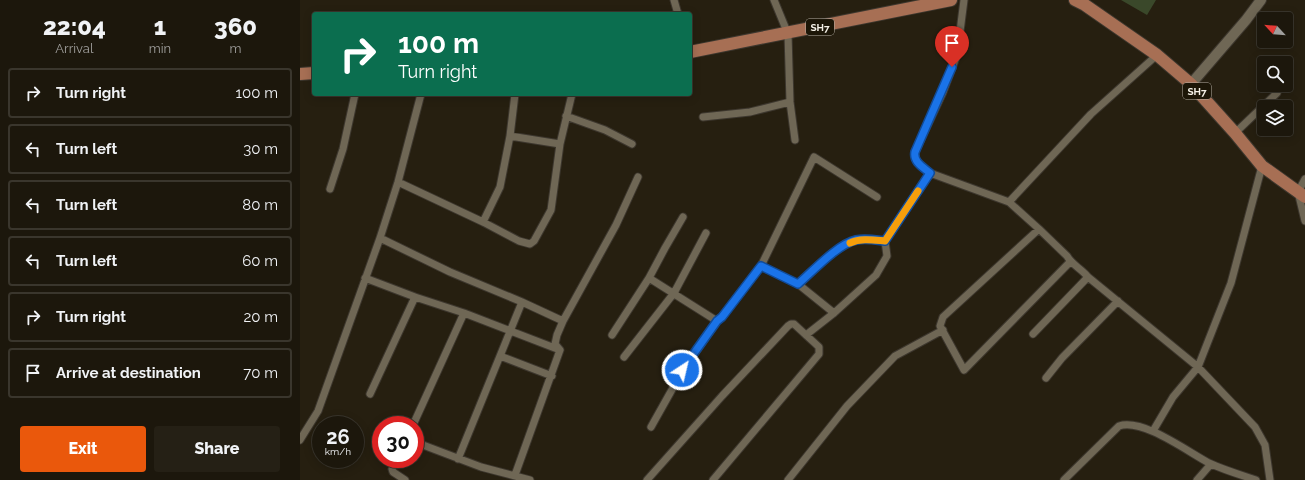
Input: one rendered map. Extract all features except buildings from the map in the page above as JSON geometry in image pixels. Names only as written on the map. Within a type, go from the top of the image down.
[{"type":"main road","name":"SH7","points":[[692,52],[788,34],[951,0]]},
{"type":"main road","name":"SH7","points":[[1075,0],[1085,5],[1157,55],[1191,84],[1262,166],[1301,195]]},
{"type":"main road","points":[[1191,84],[1246,20],[1257,1]]},
{"type":"main road","points":[[300,74],[312,74]]},
{"type":"street","points":[[674,0],[677,12]]},
{"type":"street","points":[[774,0],[788,34],[790,102],[795,140]]},
{"type":"street","points":[[964,0],[957,55],[943,92],[914,157],[930,173],[1009,202],[1067,256],[1070,262],[1083,270],[1088,277],[1198,368],[1258,431],[1265,445],[1270,480]]},
{"type":"street","points":[[1009,202],[1091,114],[1157,55]]},
{"type":"street","points":[[1235,133],[1277,93]]},
{"type":"street","points":[[330,189],[343,149],[355,96]]},
{"type":"street","points":[[300,440],[318,411],[380,238],[398,182],[420,96]]},
{"type":"street","points":[[483,222],[500,187],[510,136],[515,96]]},
{"type":"street","points":[[398,182],[525,243],[530,244],[534,241],[551,210],[560,144],[571,96]]},
{"type":"street","points":[[703,117],[750,112],[790,102]]},
{"type":"street","points":[[566,116],[605,130],[632,144]]},
{"type":"street","points":[[510,136],[560,144]]},
{"type":"street","points":[[651,427],[682,370],[717,321],[722,317],[761,266],[814,156],[878,197]]},
{"type":"street","points":[[1153,431],[1173,397],[1198,368],[1231,283],[1262,166]]},
{"type":"street","points":[[806,335],[834,313],[876,275],[887,256],[885,241],[930,173]]},
{"type":"street","points":[[560,350],[555,342],[563,321],[616,226],[638,177]]},
{"type":"street","points":[[1305,179],[1301,195],[1305,221]]},
{"type":"street","points":[[612,335],[649,278],[664,248],[683,217]]},
{"type":"street","points":[[1039,229],[943,317],[940,326],[964,370],[1070,262]]},
{"type":"street","points":[[624,357],[674,293],[706,232]]},
{"type":"street","points":[[380,238],[450,272],[563,321]]},
{"type":"street","points":[[798,284],[846,244],[856,240],[870,239],[885,241]]},
{"type":"street","points":[[761,266],[798,284],[834,313]]},
{"type":"street","points":[[1033,334],[1088,277]]},
{"type":"street","points":[[365,278],[415,297],[464,313],[560,350]]},
{"type":"street","points":[[649,278],[717,321]]},
{"type":"street","points":[[370,394],[415,297]]},
{"type":"street","points":[[1046,378],[1062,358],[1118,301]]},
{"type":"street","points":[[458,459],[522,302]]},
{"type":"street","points":[[417,416],[464,313]]},
{"type":"street","points":[[647,480],[722,396],[788,326],[794,324],[819,347],[819,354],[713,480]]},
{"type":"street","points":[[788,480],[847,406],[895,356],[942,330]]},
{"type":"street","points":[[518,478],[538,409],[552,376],[560,350]]},
{"type":"street","points":[[500,356],[552,376]]},
{"type":"street","points":[[1064,480],[1119,426],[1126,424],[1153,431],[1211,464],[1256,480]]},
{"type":"street","points":[[424,446],[481,468],[530,480]]},
{"type":"street","points":[[1197,480],[1211,464]]},
{"type":"street","points":[[392,468],[393,472],[405,480]]},
{"type":"green space","points":[[1121,0],[1156,0],[1147,15]]},
{"type":"slow traffic","points":[[850,243],[856,240],[870,239],[885,241],[918,191]]},
{"type":"route","points":[[682,370],[717,321],[722,317],[761,266],[798,284],[846,244],[856,240],[870,239],[885,241],[930,173],[914,157],[915,152],[943,92],[952,67]]}]
